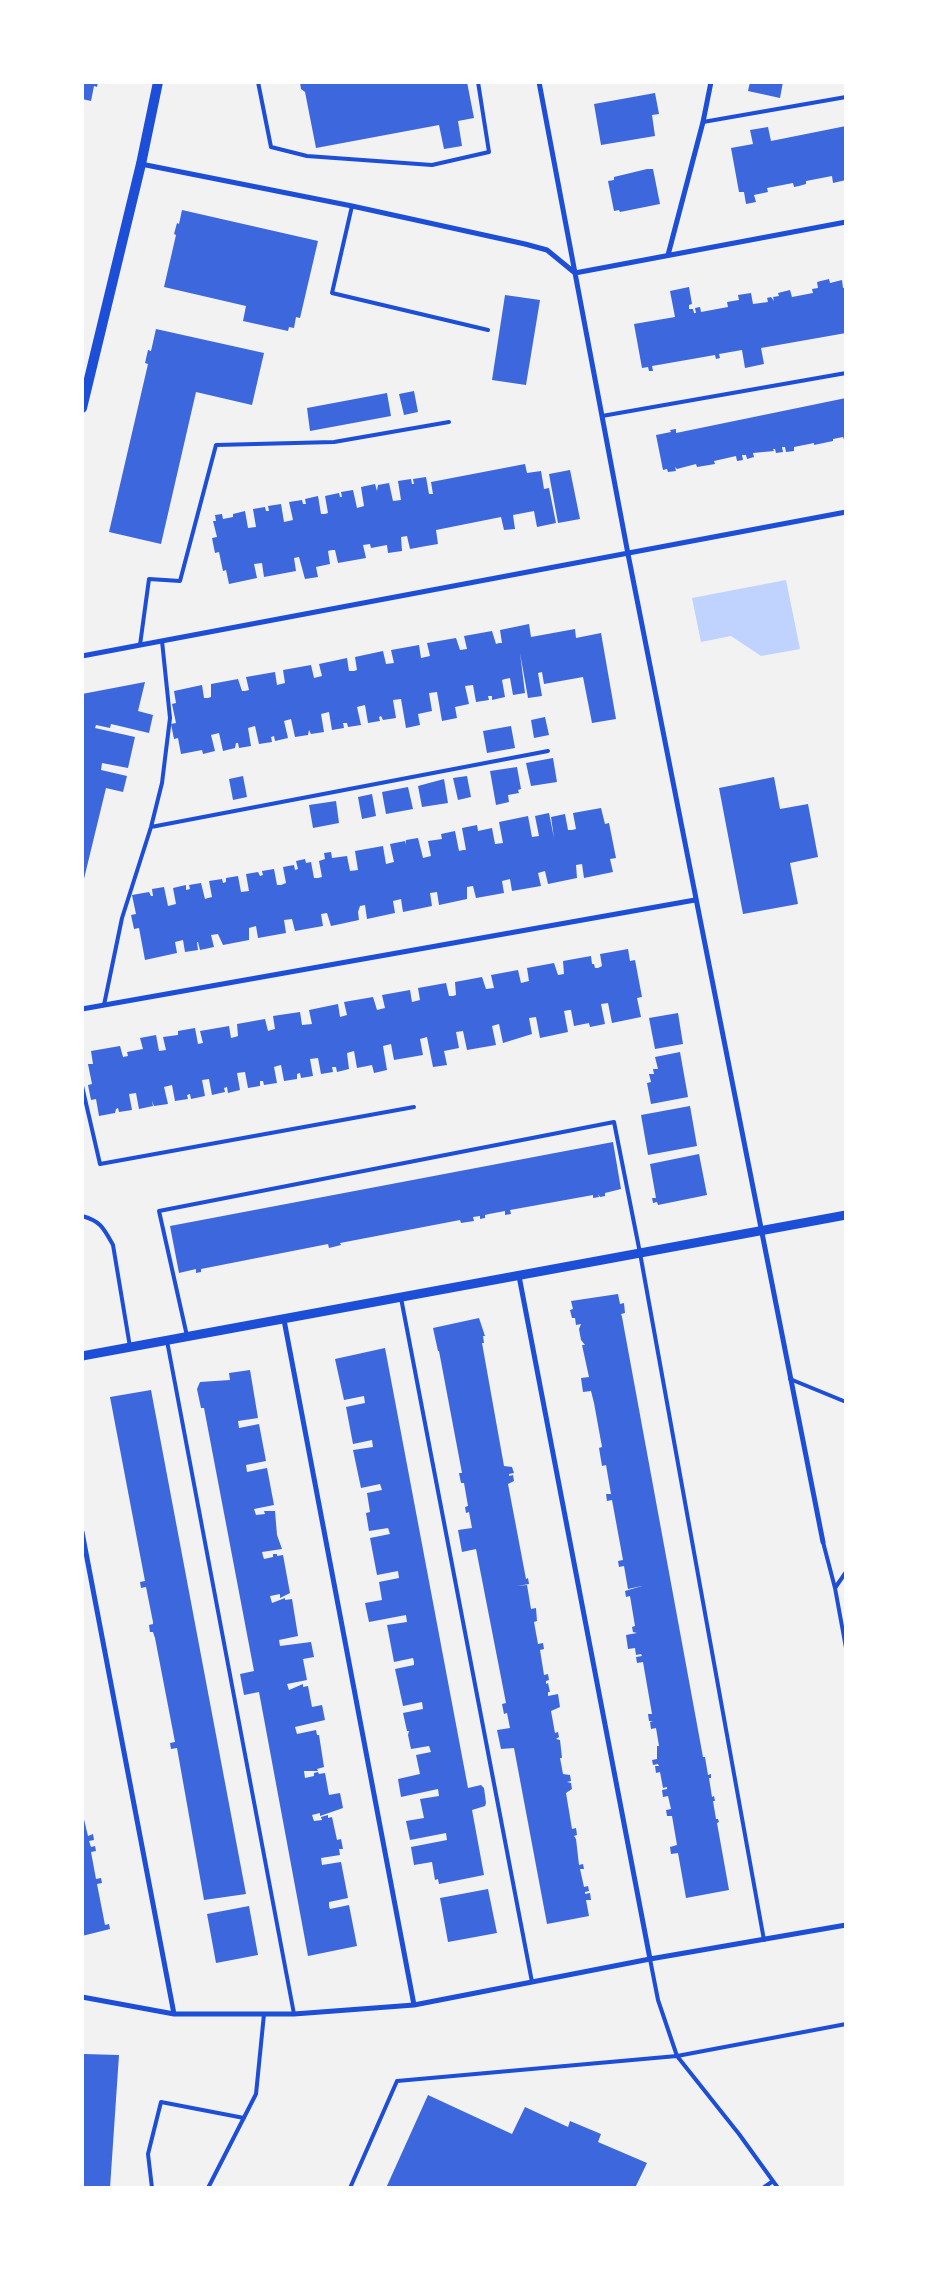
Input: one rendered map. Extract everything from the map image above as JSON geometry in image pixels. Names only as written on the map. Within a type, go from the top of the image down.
[{"type":"main road","points":[[82,408],[141,164],[158,82]]},
{"type":"street","points":[[539,82],[628,554],[823,1542]]},
{"type":"street","points":[[668,255],[703,122],[711,82]]},
{"type":"street","points":[[141,164],[352,206],[547,250],[575,273]]},
{"type":"street","points":[[575,273],[846,222]]},
{"type":"street","points":[[82,656],[846,512]]},
{"type":"street","points":[[82,1009],[696,900]]},
{"type":"street","points":[[82,1356],[188,1338],[846,1215]]},
{"type":"street","points":[[519,1276],[650,1959]]},
{"type":"street","points":[[284,1320],[414,2005]]},
{"type":"street","points":[[82,1532],[174,2014]]},
{"type":"street","points":[[82,1997],[174,2014],[294,2014],[414,2005],[650,1959],[846,1925]]},
{"type":"lane","points":[[258,82],[271,147],[307,156],[432,165],[489,152],[478,82]]},
{"type":"lane","points":[[703,122],[846,97]]},
{"type":"lane","points":[[352,206],[332,293],[488,330]]},
{"type":"lane","points":[[602,416],[846,374]]},
{"type":"lane","points":[[140,645],[148,579],[180,581],[216,445],[334,442],[449,422]]},
{"type":"lane","points":[[104,1005],[122,918],[151,827],[162,783],[170,718],[162,641]]},
{"type":"lane","points":[[151,827],[548,752]]},
{"type":"lane","points":[[82,1086],[100,1164],[414,1107]]},
{"type":"lane","points":[[188,1338],[159,1211],[614,1122],[640,1253],[764,1940]]},
{"type":"lane","points":[[82,1216],[95,1219],[105,1230],[113,1245],[130,1347]]},
{"type":"lane","points":[[401,1298],[532,1982]]},
{"type":"lane","points":[[167,1341],[294,2014]]},
{"type":"lane","points":[[790,1379],[846,1402]]},
{"type":"lane","points":[[823,1542],[835,1588],[846,1648]]},
{"type":"lane","points":[[835,1588],[846,1572]]},
{"type":"lane","points":[[650,1959],[658,2000],[677,2056],[740,2134],[778,2188]]},
{"type":"lane","points":[[208,2188],[256,2094],[264,2014]]},
{"type":"lane","points":[[350,2188],[397,2081],[677,2056],[846,2024]]},
{"type":"lane","points":[[152,2188],[148,2154],[162,2102],[244,2118]]},
{"type":"lane","points":[[763,2188],[773,2181]]},
{"type":"water","points":[[786,580],[800,649],[761,656],[731,636],[701,642],[692,598]]},
{"type":"building","points":[[82,82],[98,82],[97,87],[94,86],[91,101],[82,99]]},
{"type":"building","points":[[300,82],[467,82],[474,118],[458,121],[462,146],[444,149],[439,125],[316,148],[305,92],[301,89]]},
{"type":"building","points":[[750,82],[783,82],[780,98],[748,91]]},
{"type":"building","points":[[655,93],[659,114],[652,115],[655,136],[601,145],[594,104]]},
{"type":"building","points":[[846,126],[846,180],[833,183],[832,176],[806,181],[806,184],[794,187],[793,183],[767,188],[768,192],[754,195],[756,202],[746,204],[744,192],[739,192],[731,148],[753,144],[750,130],[768,127],[771,141]]},
{"type":"building","points":[[653,169],[660,204],[620,212],[619,210],[614,211],[608,181],[614,180],[614,177]]},
{"type":"building","points":[[182,210],[318,241],[300,318],[296,317],[294,328],[289,327],[288,331],[243,321],[246,306],[164,287],[176,235],[174,234],[177,223],[179,224]]},
{"type":"building","points":[[829,279],[830,283],[842,280],[843,288],[846,287],[846,333],[761,348],[764,364],[745,368],[742,350],[719,354],[720,358],[716,359],[715,355],[652,366],[653,371],[649,371],[648,367],[642,368],[634,324],[675,317],[670,291],[689,287],[692,304],[689,305],[689,309],[693,309],[694,313],[696,313],[695,308],[700,307],[701,312],[728,307],[727,302],[739,300],[738,295],[751,293],[753,304],[768,302],[767,298],[771,297],[774,301],[773,297],[779,296],[778,293],[790,290],[792,297],[813,293],[812,289],[818,288],[817,282]]},
{"type":"building","points":[[505,295],[540,300],[526,385],[492,380]]},
{"type":"building","points":[[156,329],[264,353],[252,405],[196,392],[161,544],[109,532],[148,364],[145,363],[148,350],[151,351]]},
{"type":"building","points":[[414,391],[418,412],[404,415],[399,394]]},
{"type":"building","points":[[387,393],[391,416],[310,431],[307,408]]},
{"type":"building","points":[[846,398],[846,445],[843,437],[814,445],[814,443],[794,447],[794,451],[786,452],[785,447],[782,447],[783,452],[776,453],[775,449],[773,449],[774,451],[753,453],[754,457],[747,459],[746,455],[742,455],[743,460],[737,461],[736,456],[714,461],[715,464],[697,467],[696,464],[677,469],[675,467],[676,471],[668,472],[667,469],[663,470],[656,435],[671,432],[670,430],[676,429],[676,433]]},
{"type":"building","points":[[525,464],[527,473],[541,471],[544,489],[549,488],[556,523],[537,527],[534,511],[513,515],[515,529],[504,530],[501,517],[436,530],[438,544],[410,549],[407,536],[401,537],[402,551],[388,553],[387,545],[371,548],[370,544],[363,545],[366,558],[338,563],[335,550],[332,550],[328,551],[330,564],[316,567],[318,577],[305,579],[299,557],[294,558],[296,571],[264,577],[262,563],[254,564],[257,578],[229,584],[226,570],[223,571],[219,552],[215,553],[212,538],[217,537],[213,521],[216,521],[215,515],[222,514],[223,519],[233,517],[233,514],[245,511],[248,528],[256,527],[253,509],[265,507],[266,511],[269,511],[268,506],[281,504],[284,522],[293,520],[289,502],[302,500],[303,504],[306,504],[305,499],[318,496],[321,514],[325,514],[328,513],[325,496],[339,493],[340,497],[342,497],[341,492],[353,490],[357,508],[364,506],[361,487],[375,484],[377,491],[378,485],[389,483],[393,501],[401,500],[398,481],[411,479],[412,484],[414,484],[413,479],[426,477],[429,494],[433,494],[431,482]]},
{"type":"building","points":[[570,470],[580,519],[558,523],[549,474]]},
{"type":"building","points":[[529,624],[531,637],[575,629],[576,638],[601,633],[616,719],[592,723],[583,677],[544,684],[542,672],[538,673],[542,696],[528,698],[520,653],[525,693],[513,695],[510,678],[502,680],[505,697],[492,700],[492,696],[488,696],[489,700],[476,702],[473,685],[465,686],[469,704],[455,707],[457,718],[442,721],[437,692],[429,693],[432,711],[418,714],[420,725],[406,728],[401,699],[393,700],[396,718],[383,720],[381,716],[379,717],[380,721],[368,723],[365,705],[357,707],[361,725],[348,727],[347,723],[343,723],[344,728],[332,730],[329,712],[321,714],[324,732],[311,734],[309,730],[308,735],[295,737],[291,719],[284,721],[288,738],[275,741],[274,736],[271,737],[272,742],[259,744],[255,726],[248,728],[251,746],[239,748],[238,743],[236,743],[235,748],[223,751],[219,733],[211,735],[215,751],[203,754],[202,750],[181,754],[178,738],[174,739],[171,724],[176,723],[172,704],[176,703],[174,691],[202,685],[204,698],[208,698],[211,697],[211,684],[238,679],[242,691],[245,691],[249,690],[246,677],[275,672],[277,685],[285,683],[283,670],[311,665],[314,678],[322,676],[319,664],[347,658],[349,671],[354,671],[357,670],[355,657],[383,651],[386,664],[394,663],[391,650],[419,645],[421,658],[430,656],[427,643],[456,638],[460,650],[467,649],[464,636],[492,631],[496,644],[502,643],[500,630]]},
{"type":"building","points":[[145,682],[138,711],[153,715],[149,733],[111,724],[110,728],[96,725],[95,728],[135,737],[128,768],[102,763],[101,770],[127,776],[123,792],[106,788],[82,887],[82,694]]},
{"type":"building","points":[[545,717],[549,735],[534,738],[531,720]]},
{"type":"building","points":[[511,726],[515,748],[487,753],[483,731]]},
{"type":"building","points":[[553,758],[557,782],[531,786],[526,763]]},
{"type":"building","points":[[517,767],[521,789],[518,790],[519,793],[508,795],[509,802],[496,805],[490,771]]},
{"type":"building","points":[[243,776],[247,797],[233,800],[229,779]]},
{"type":"building","points":[[467,776],[471,797],[458,800],[453,778]]},
{"type":"building","points":[[774,777],[780,809],[808,804],[818,857],[790,863],[798,904],[743,914],[719,788]]},
{"type":"building","points":[[444,779],[448,803],[422,807],[418,786]]},
{"type":"building","points":[[408,787],[413,809],[386,814],[382,792]]},
{"type":"building","points":[[372,794],[376,816],[362,819],[358,797]]},
{"type":"building","points":[[336,801],[339,823],[313,828],[309,805]]},
{"type":"building","points":[[601,808],[605,824],[609,823],[616,858],[610,859],[613,872],[584,878],[582,864],[576,865],[577,878],[548,884],[545,871],[538,873],[541,886],[512,891],[510,879],[502,881],[504,893],[476,898],[473,886],[467,887],[467,899],[439,905],[437,892],[430,893],[432,906],[403,912],[401,899],[393,901],[395,913],[367,919],[365,905],[360,906],[358,912],[359,920],[331,926],[327,913],[321,914],[323,926],[295,931],[292,919],[284,920],[286,933],[258,938],[256,926],[249,928],[249,940],[223,945],[218,934],[211,935],[214,947],[200,950],[197,942],[198,950],[185,952],[183,940],[175,942],[177,953],[145,960],[139,928],[134,929],[131,915],[136,914],[132,895],[149,892],[153,896],[152,889],[164,887],[168,906],[176,904],[173,888],[186,885],[186,890],[190,889],[189,885],[201,883],[205,899],[212,897],[209,881],[222,879],[223,883],[226,882],[226,878],[238,876],[241,892],[249,891],[246,874],[258,872],[260,876],[263,875],[262,871],[274,869],[277,885],[281,885],[286,883],[283,867],[294,865],[295,870],[298,869],[296,861],[305,859],[306,863],[311,862],[314,878],[318,878],[322,877],[319,861],[325,859],[324,853],[331,852],[332,858],[347,856],[350,871],[358,870],[355,851],[383,846],[386,864],[394,862],[390,844],[405,841],[405,845],[406,840],[418,838],[423,858],[431,856],[428,841],[442,839],[441,834],[455,831],[459,851],[466,850],[462,828],[477,825],[478,831],[492,828],[495,844],[503,843],[499,822],[528,816],[532,837],[539,836],[535,816],[549,813],[554,838],[551,817],[565,814],[568,830],[572,830],[576,829],[573,813]]},
{"type":"building","points":[[628,949],[630,961],[635,960],[642,997],[637,998],[641,1017],[612,1023],[608,1003],[601,1004],[605,1024],[590,1027],[589,1023],[574,1026],[571,1010],[564,1011],[568,1032],[540,1038],[536,1017],[529,1018],[532,1034],[503,1043],[499,1024],[492,1026],[496,1045],[467,1050],[463,1031],[456,1032],[459,1048],[444,1051],[447,1065],[433,1067],[427,1037],[420,1039],[423,1055],[394,1060],[391,1044],[383,1046],[387,1070],[374,1073],[372,1065],[357,1068],[354,1051],[347,1053],[349,1069],[337,1072],[336,1067],[332,1067],[333,1072],[321,1074],[318,1058],[310,1059],[313,1076],[301,1078],[300,1073],[297,1074],[297,1079],[284,1081],[281,1065],[274,1067],[277,1083],[264,1085],[263,1081],[260,1081],[260,1086],[248,1088],[245,1072],[237,1073],[240,1090],[228,1093],[227,1087],[224,1088],[225,1092],[212,1095],[209,1079],[202,1080],[205,1096],[191,1099],[190,1094],[187,1095],[188,1099],[175,1101],[172,1085],[164,1087],[168,1104],[154,1106],[152,1101],[153,1106],[139,1109],[136,1093],[129,1094],[132,1110],[119,1112],[118,1108],[115,1113],[99,1116],[96,1099],[91,1100],[88,1085],[92,1084],[88,1064],[93,1064],[91,1051],[120,1046],[123,1057],[128,1056],[127,1052],[143,1049],[140,1038],[156,1035],[159,1051],[166,1050],[163,1037],[178,1035],[178,1031],[195,1028],[198,1044],[203,1043],[200,1031],[229,1026],[231,1038],[238,1036],[237,1024],[265,1019],[268,1031],[275,1029],[273,1016],[300,1012],[302,1025],[312,1024],[309,1010],[338,1004],[340,1017],[347,1015],[344,1002],[373,997],[377,1010],[385,1008],[382,995],[410,990],[412,1002],[420,1000],[418,988],[446,983],[449,996],[453,996],[456,995],[455,982],[482,977],[486,989],[494,988],[491,975],[518,970],[521,983],[529,981],[527,968],[554,963],[558,975],[564,974],[563,961],[591,956],[592,964],[594,964],[595,968],[598,968],[602,966],[600,954]]},
{"type":"building","points":[[678,1013],[683,1044],[655,1049],[649,1018]]},
{"type":"building","points":[[680,1052],[688,1097],[651,1104],[647,1083],[651,1082],[649,1074],[654,1074],[653,1069],[658,1069],[655,1057]]},
{"type":"building","points":[[690,1106],[697,1146],[648,1155],[641,1115]]},
{"type":"building","points":[[613,1142],[621,1189],[605,1193],[605,1196],[600,1197],[598,1194],[599,1197],[593,1198],[593,1195],[510,1210],[511,1214],[505,1215],[505,1211],[485,1215],[485,1218],[480,1219],[480,1216],[473,1217],[474,1221],[461,1223],[460,1220],[340,1243],[341,1245],[329,1248],[328,1244],[201,1269],[201,1272],[196,1273],[196,1269],[179,1273],[170,1226]]},
{"type":"building","points":[[699,1154],[707,1195],[658,1205],[657,1202],[653,1203],[652,1198],[656,1198],[650,1164]]},
{"type":"building","points":[[618,1294],[620,1304],[624,1303],[625,1313],[621,1314],[703,1757],[705,1757],[708,1775],[711,1774],[711,1778],[709,1778],[712,1797],[714,1796],[715,1801],[713,1801],[716,1819],[719,1822],[717,1823],[729,1890],[686,1898],[678,1853],[671,1854],[670,1847],[677,1845],[672,1816],[667,1816],[666,1810],[671,1809],[668,1796],[663,1797],[662,1790],[667,1789],[667,1787],[663,1788],[660,1772],[656,1773],[655,1766],[659,1766],[658,1764],[653,1765],[652,1760],[657,1759],[657,1746],[659,1746],[656,1728],[651,1729],[650,1722],[653,1721],[649,1721],[648,1714],[652,1714],[643,1662],[637,1663],[636,1657],[642,1656],[641,1654],[636,1655],[635,1648],[628,1649],[626,1635],[637,1633],[633,1632],[632,1627],[635,1626],[630,1596],[626,1597],[625,1591],[642,1586],[628,1589],[624,1566],[619,1567],[618,1561],[623,1560],[612,1500],[607,1501],[606,1494],[611,1494],[606,1465],[602,1466],[599,1448],[602,1447],[594,1403],[591,1391],[583,1392],[581,1378],[589,1377],[582,1345],[585,1345],[581,1340],[579,1329],[581,1324],[576,1325],[575,1318],[572,1318],[570,1310],[573,1309],[571,1301]]},
{"type":"building","points":[[479,1318],[485,1336],[483,1336],[484,1343],[482,1343],[504,1466],[512,1467],[514,1473],[509,1474],[509,1476],[513,1475],[514,1481],[508,1484],[526,1579],[528,1578],[529,1584],[517,1586],[527,1585],[531,1609],[536,1608],[537,1621],[534,1622],[538,1644],[543,1643],[544,1649],[540,1650],[544,1675],[548,1674],[549,1680],[546,1681],[546,1684],[548,1683],[550,1692],[548,1692],[548,1696],[558,1694],[560,1707],[551,1711],[555,1733],[558,1732],[559,1737],[556,1739],[560,1740],[562,1758],[560,1758],[563,1774],[570,1775],[571,1781],[567,1782],[571,1783],[572,1789],[566,1793],[572,1829],[576,1828],[577,1835],[574,1836],[579,1865],[583,1864],[584,1869],[580,1869],[584,1887],[588,1886],[589,1891],[585,1892],[585,1894],[590,1893],[591,1900],[586,1900],[589,1916],[547,1924],[514,1748],[501,1749],[497,1730],[510,1728],[507,1713],[504,1714],[502,1704],[506,1703],[476,1549],[462,1552],[458,1530],[472,1528],[469,1512],[466,1513],[465,1507],[468,1506],[464,1483],[461,1483],[459,1473],[462,1473],[433,1328]]},
{"type":"building","points":[[385,1348],[468,1788],[481,1785],[484,1788],[486,1803],[485,1806],[472,1810],[484,1875],[439,1884],[438,1879],[435,1880],[432,1862],[414,1865],[411,1847],[447,1840],[446,1833],[410,1840],[406,1821],[424,1818],[420,1799],[439,1796],[438,1789],[401,1797],[398,1779],[420,1774],[416,1755],[431,1752],[429,1746],[411,1749],[409,1731],[407,1731],[403,1713],[423,1709],[422,1702],[403,1706],[395,1669],[414,1665],[414,1662],[413,1658],[394,1662],[387,1625],[407,1622],[406,1615],[369,1622],[365,1603],[382,1600],[379,1582],[399,1578],[398,1571],[377,1575],[370,1538],[390,1534],[388,1528],[369,1531],[366,1513],[370,1512],[367,1493],[382,1490],[380,1484],[361,1488],[353,1450],[373,1447],[372,1440],[353,1444],[346,1407],[365,1403],[364,1396],[344,1400],[335,1359]]},
{"type":"building","points":[[250,1370],[258,1418],[238,1421],[239,1428],[259,1424],[266,1461],[246,1465],[247,1472],[267,1468],[274,1505],[254,1509],[256,1515],[265,1514],[264,1511],[275,1511],[277,1535],[282,1549],[262,1552],[264,1559],[273,1557],[273,1554],[277,1554],[277,1556],[283,1555],[290,1593],[280,1598],[280,1594],[270,1596],[272,1603],[285,1598],[285,1600],[292,1599],[298,1636],[279,1640],[280,1646],[311,1642],[314,1657],[303,1659],[307,1680],[287,1684],[289,1690],[303,1684],[303,1687],[308,1686],[312,1707],[322,1705],[325,1720],[295,1727],[297,1734],[316,1730],[317,1735],[319,1735],[324,1767],[317,1769],[318,1771],[304,1771],[305,1778],[314,1776],[314,1773],[318,1772],[319,1774],[325,1773],[329,1795],[340,1793],[343,1808],[320,1816],[320,1813],[312,1815],[314,1821],[322,1820],[321,1817],[328,1815],[328,1818],[332,1817],[337,1840],[341,1839],[343,1849],[339,1849],[340,1855],[321,1858],[322,1865],[341,1862],[348,1898],[329,1902],[329,1906],[330,1909],[349,1905],[357,1946],[308,1956],[259,1692],[244,1695],[240,1674],[254,1671],[204,1408],[201,1408],[197,1389],[200,1382],[230,1380],[229,1373]]},
{"type":"building","points":[[151,1390],[246,1894],[204,1900],[177,1748],[171,1749],[170,1743],[175,1742],[155,1638],[153,1632],[150,1632],[149,1625],[153,1624],[153,1622],[146,1587],[141,1588],[140,1582],[145,1581],[110,1397]]},
{"type":"building","points":[[82,1811],[88,1836],[93,1834],[94,1840],[89,1841],[91,1847],[95,1846],[96,1851],[91,1852],[96,1879],[101,1878],[102,1883],[97,1884],[105,1925],[109,1924],[110,1929],[82,1936]]},
{"type":"building","points":[[488,1889],[497,1933],[448,1942],[440,1898]]},
{"type":"building","points":[[249,1906],[258,1955],[216,1963],[207,1914]]},
{"type":"building","points":[[82,2050],[84,2054],[119,2055],[110,2188],[82,2188]]},
{"type":"building","points":[[428,2095],[512,2134],[525,2107],[568,2127],[570,2121],[601,2134],[598,2142],[647,2163],[635,2188],[386,2188]]}]
